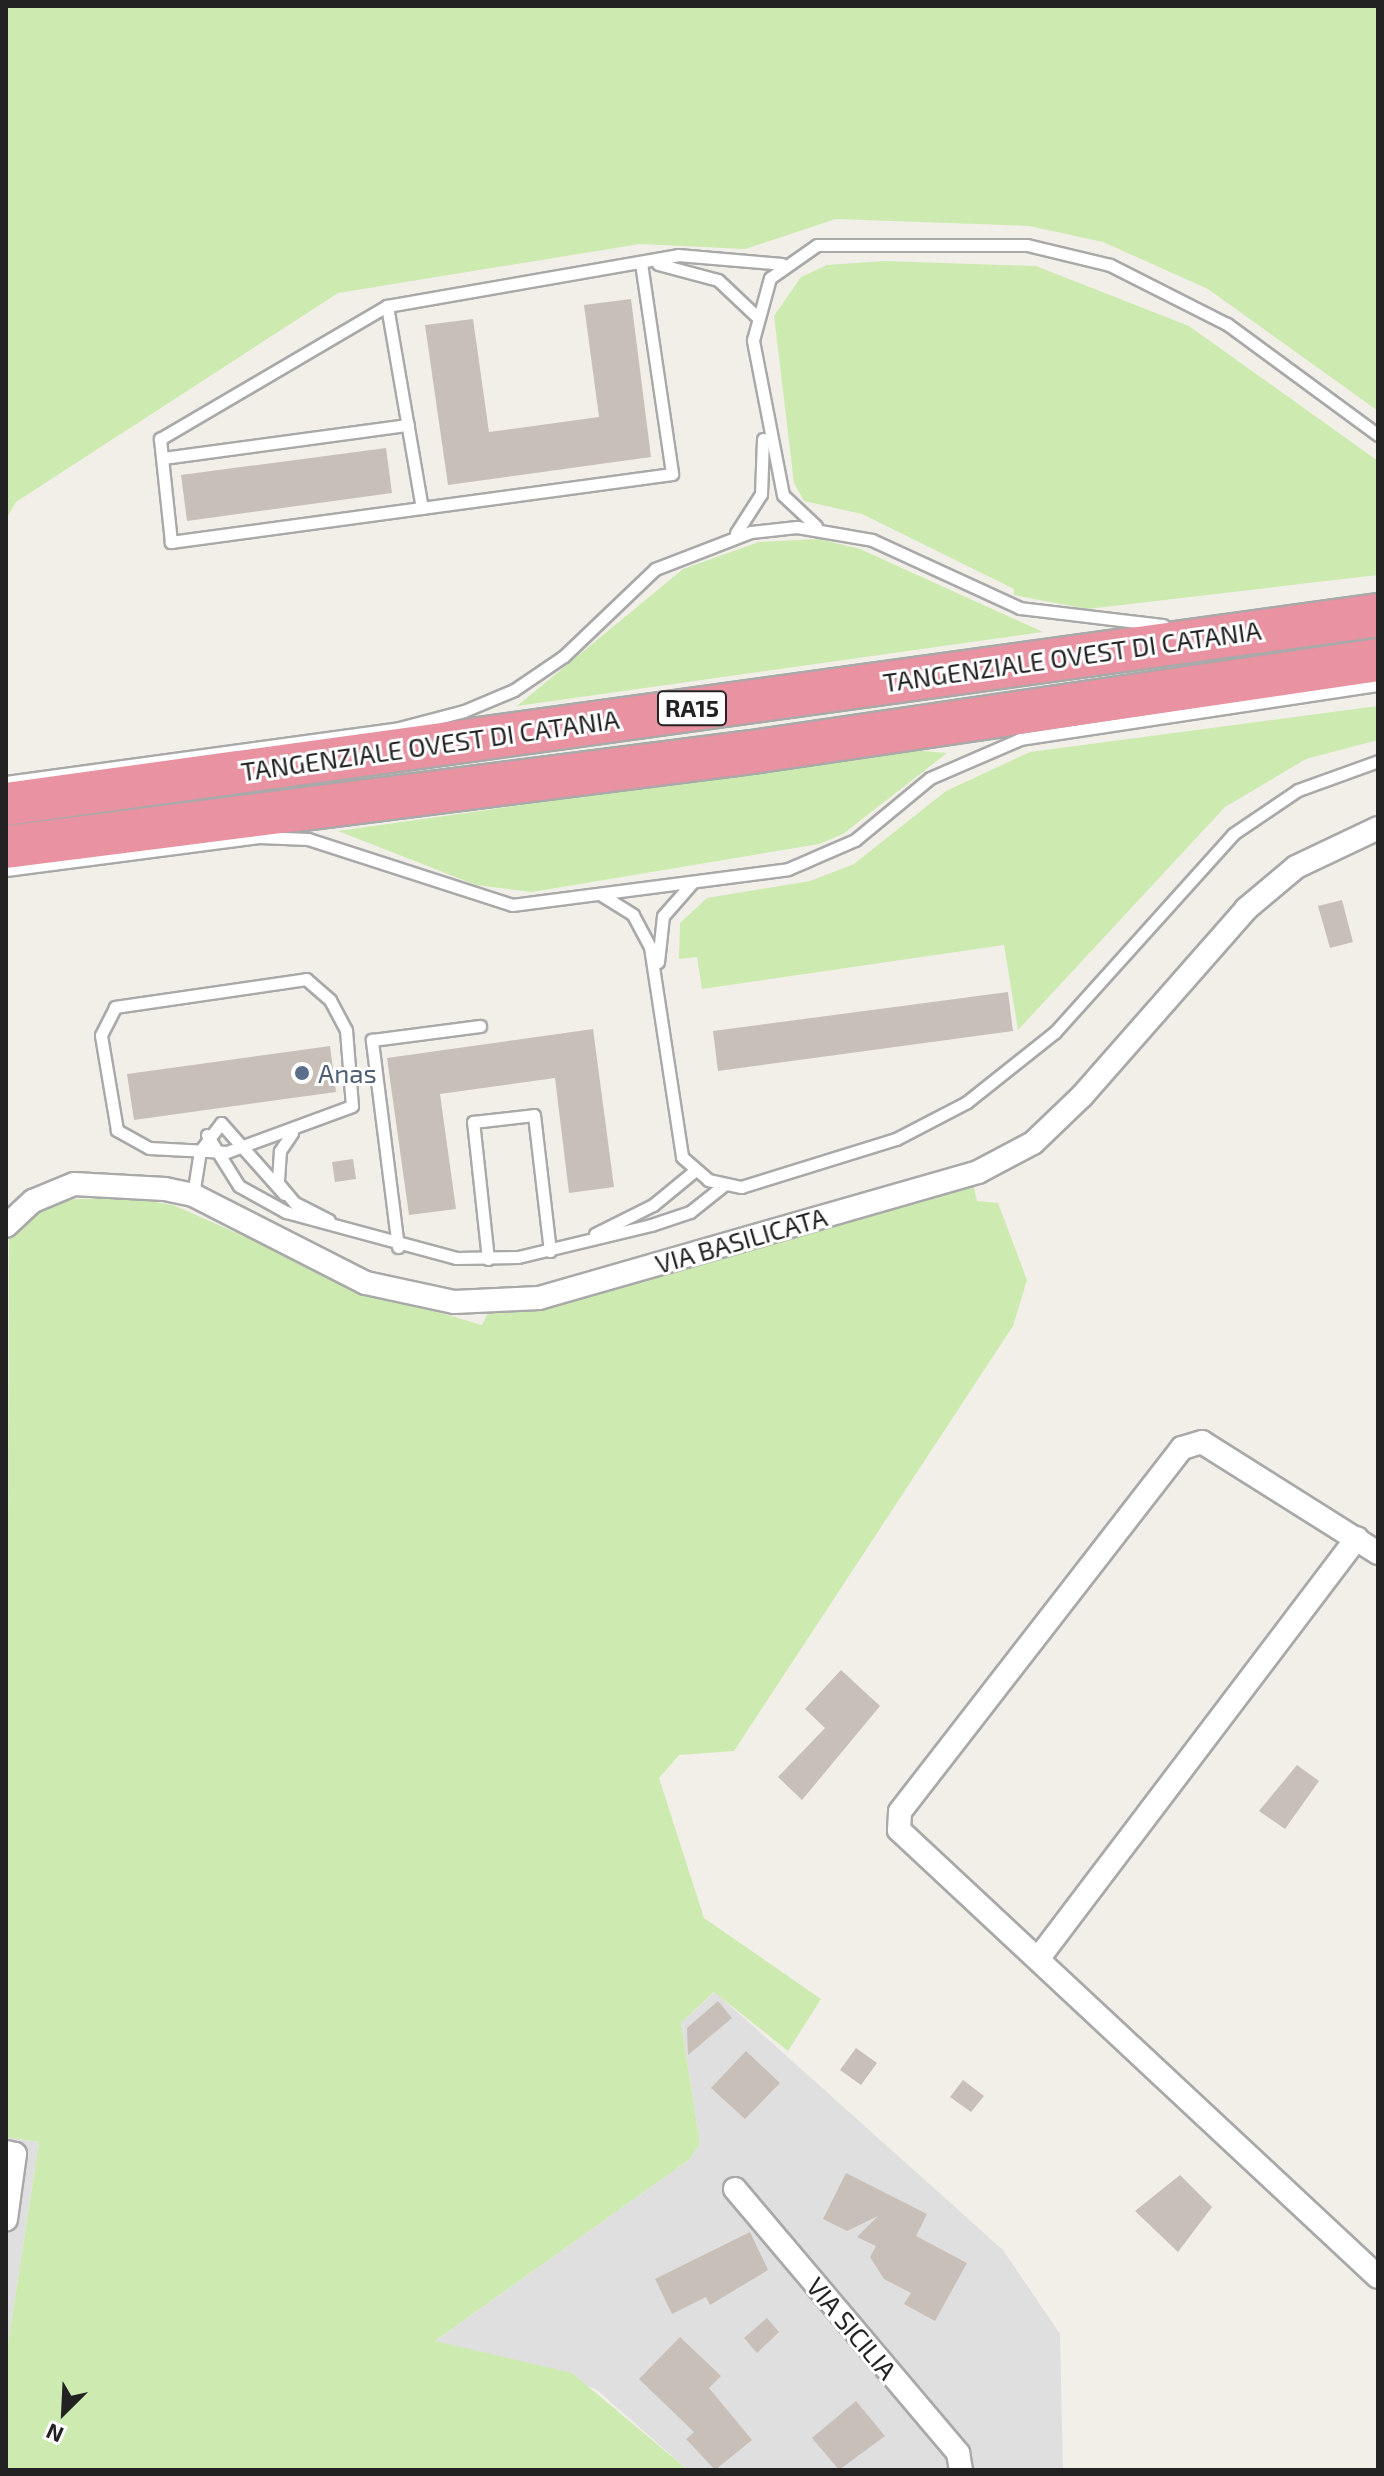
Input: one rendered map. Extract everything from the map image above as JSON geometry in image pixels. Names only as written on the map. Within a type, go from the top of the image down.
[{"type":"highway","name":"TANGENZIALE OVEST DI CATANIA","points":[[6,804],[1378,615]]},
{"type":"highway","name":"TANGENZIALE OVEST DI CATANIA","points":[[6,847],[752,752],[1378,660]]},
{"type":"street","name":"VIA BASILICATA","points":[[6,1226],[33,1201],[74,1184],[193,1195],[366,1283],[454,1302],[539,1298],[978,1172],[1033,1143],[1082,1096],[1246,909],[1296,867],[1378,828]]},
{"type":"street","points":[[1378,1553],[1202,1442],[1182,1448],[900,1812],[899,1830],[1041,1955],[1378,2277]]},
{"type":"street","points":[[1041,1955],[1357,1538]]},
{"type":"street","points":[[6,2219],[11,2153]]},
{"type":"street","name":"VIA SICILIA","points":[[735,2189],[958,2453],[961,2470]]},
{"type":"lane","points":[[641,263],[672,474],[171,542],[160,439],[387,306],[641,263],[689,255],[782,264],[839,242],[1027,245],[1071,252],[1203,309],[1378,435]]},
{"type":"lane","points":[[641,263],[697,270],[737,294],[755,315]]},
{"type":"lane","points":[[723,542],[744,527],[758,503],[764,415],[755,315],[782,264]]},
{"type":"lane","points":[[387,306],[422,508]]},
{"type":"lane","points":[[764,415],[789,508],[822,529]]},
{"type":"lane","points":[[163,458],[408,425]]},
{"type":"lane","points":[[6,782],[395,729],[464,711],[514,690],[564,656],[655,569],[751,532],[822,529],[872,540],[1020,608],[1112,623],[1177,623]]},
{"type":"lane","points":[[6,870],[259,837],[355,851],[482,900],[512,905],[693,882],[821,858],[930,778],[1020,739],[1378,685]]},
{"type":"lane","points":[[693,882],[663,916],[658,982],[682,1157],[693,1172],[724,1185],[741,1187],[896,1139],[967,1102],[1055,1032],[1233,834],[1298,790],[1378,761]]},
{"type":"lane","points":[[600,894],[633,915],[658,982]]},
{"type":"lane","points":[[306,979],[340,1015],[352,1106],[292,1133],[242,1147],[213,1152],[149,1148],[112,1122],[101,1035],[115,1007],[306,979]]},
{"type":"lane","points":[[398,1247],[372,1040],[480,1026]]},
{"type":"lane","points":[[488,1259],[473,1122],[534,1115],[550,1251]]},
{"type":"lane","points":[[193,1195],[200,1151],[207,1135],[221,1123],[284,1194],[348,1230]]},
{"type":"lane","points":[[284,1194],[276,1169],[292,1133]]},
{"type":"lane","points":[[207,1135],[213,1152],[254,1197],[398,1247],[488,1259],[550,1251],[690,1212],[724,1185]]},
{"type":"lane","points":[[580,1242],[653,1205],[693,1172]]},
{"type":"shaded area","points":[[715,1992],[1003,2250],[1060,2334],[1063,2470],[688,2470],[596,2389],[434,2342],[690,2159],[700,2144],[681,2023]]},
{"type":"shaded area","points":[[6,2137],[39,2142],[6,2357]]},
{"type":"green space","points":[[6,6],[1378,6],[1378,411],[1208,289],[1103,242],[1029,226],[836,219],[745,249],[640,244],[338,293],[16,502],[6,519]]},
{"type":"green space","points":[[884,261],[1036,266],[1189,326],[1378,461],[1378,575],[1087,609],[1014,595],[1014,589],[862,514],[804,501],[794,483],[774,316],[801,277],[827,265]]},
{"type":"green space","points":[[819,539],[860,549],[1043,632],[517,706],[683,569],[759,542]]},
{"type":"green space","points":[[1378,706],[1378,740],[1306,759],[1225,807],[1018,1030],[1004,945],[702,989],[697,957],[679,959],[680,923],[707,898],[810,881],[854,864],[946,791],[1030,752]]},
{"type":"green space","points":[[912,750],[947,753],[843,834],[819,844],[532,892],[476,885],[338,831]]},
{"type":"green space","points":[[973,1184],[977,1201],[998,1203],[1027,1280],[1013,1326],[734,1751],[679,1755],[659,1778],[704,1918],[821,1999],[788,2051],[714,1992],[681,2023],[700,2144],[690,2159],[435,2341],[572,2373],[688,2470],[6,2470],[6,2357],[39,2142],[6,2137],[9,1235],[58,1200],[125,1197],[173,1205],[376,1294],[482,1325],[488,1313],[549,1308]]},
{"type":"building","points":[[631,299],[651,457],[448,485],[425,325],[473,319],[489,432],[599,417],[584,305]]},
{"type":"building","points":[[386,448],[392,493],[187,521],[181,475]]},
{"type":"building","points":[[1342,900],[1353,942],[1330,948],[1318,906]]},
{"type":"building","points":[[1008,992],[1013,1031],[718,1071],[713,1031]]},
{"type":"building","points":[[593,1029],[614,1187],[569,1193],[555,1078],[440,1094],[456,1209],[409,1215],[387,1058]]},
{"type":"building","points":[[330,1046],[336,1092],[134,1120],[127,1074]]},
{"type":"building","points":[[353,1159],[356,1179],[335,1182],[332,1162]]},
{"type":"building","points":[[841,1670],[880,1706],[802,1800],[778,1777],[825,1728],[805,1709]]},
{"type":"building","points":[[1297,1765],[1319,1781],[1285,1829],[1259,1811]]},
{"type":"building","points":[[718,2001],[732,2018],[688,2055],[687,2028]]},
{"type":"building","points":[[856,2048],[877,2063],[861,2085],[840,2070]]},
{"type":"building","points":[[746,2051],[780,2083],[745,2119],[711,2088]]},
{"type":"building","points":[[963,2080],[984,2096],[971,2112],[950,2097]]},
{"type":"building","points":[[846,2173],[927,2214],[916,2236],[967,2263],[935,2321],[904,2304],[911,2293],[884,2279],[870,2257],[876,2246],[857,2237],[878,2216],[847,2231],[823,2219]]},
{"type":"building","points":[[1180,2175],[1212,2207],[1178,2252],[1135,2211]]},
{"type":"building","points":[[750,2232],[768,2270],[710,2305],[706,2297],[672,2314],[655,2279]]},
{"type":"building","points":[[767,2318],[779,2332],[757,2353],[744,2338]]},
{"type":"building","points":[[680,2337],[721,2376],[709,2388],[752,2440],[715,2470],[686,2439],[694,2432],[639,2379]]},
{"type":"building","points":[[856,2401],[885,2436],[839,2470],[812,2438]]},
{"type":"place","name":"Anas","points":[[302,1073]]}]
